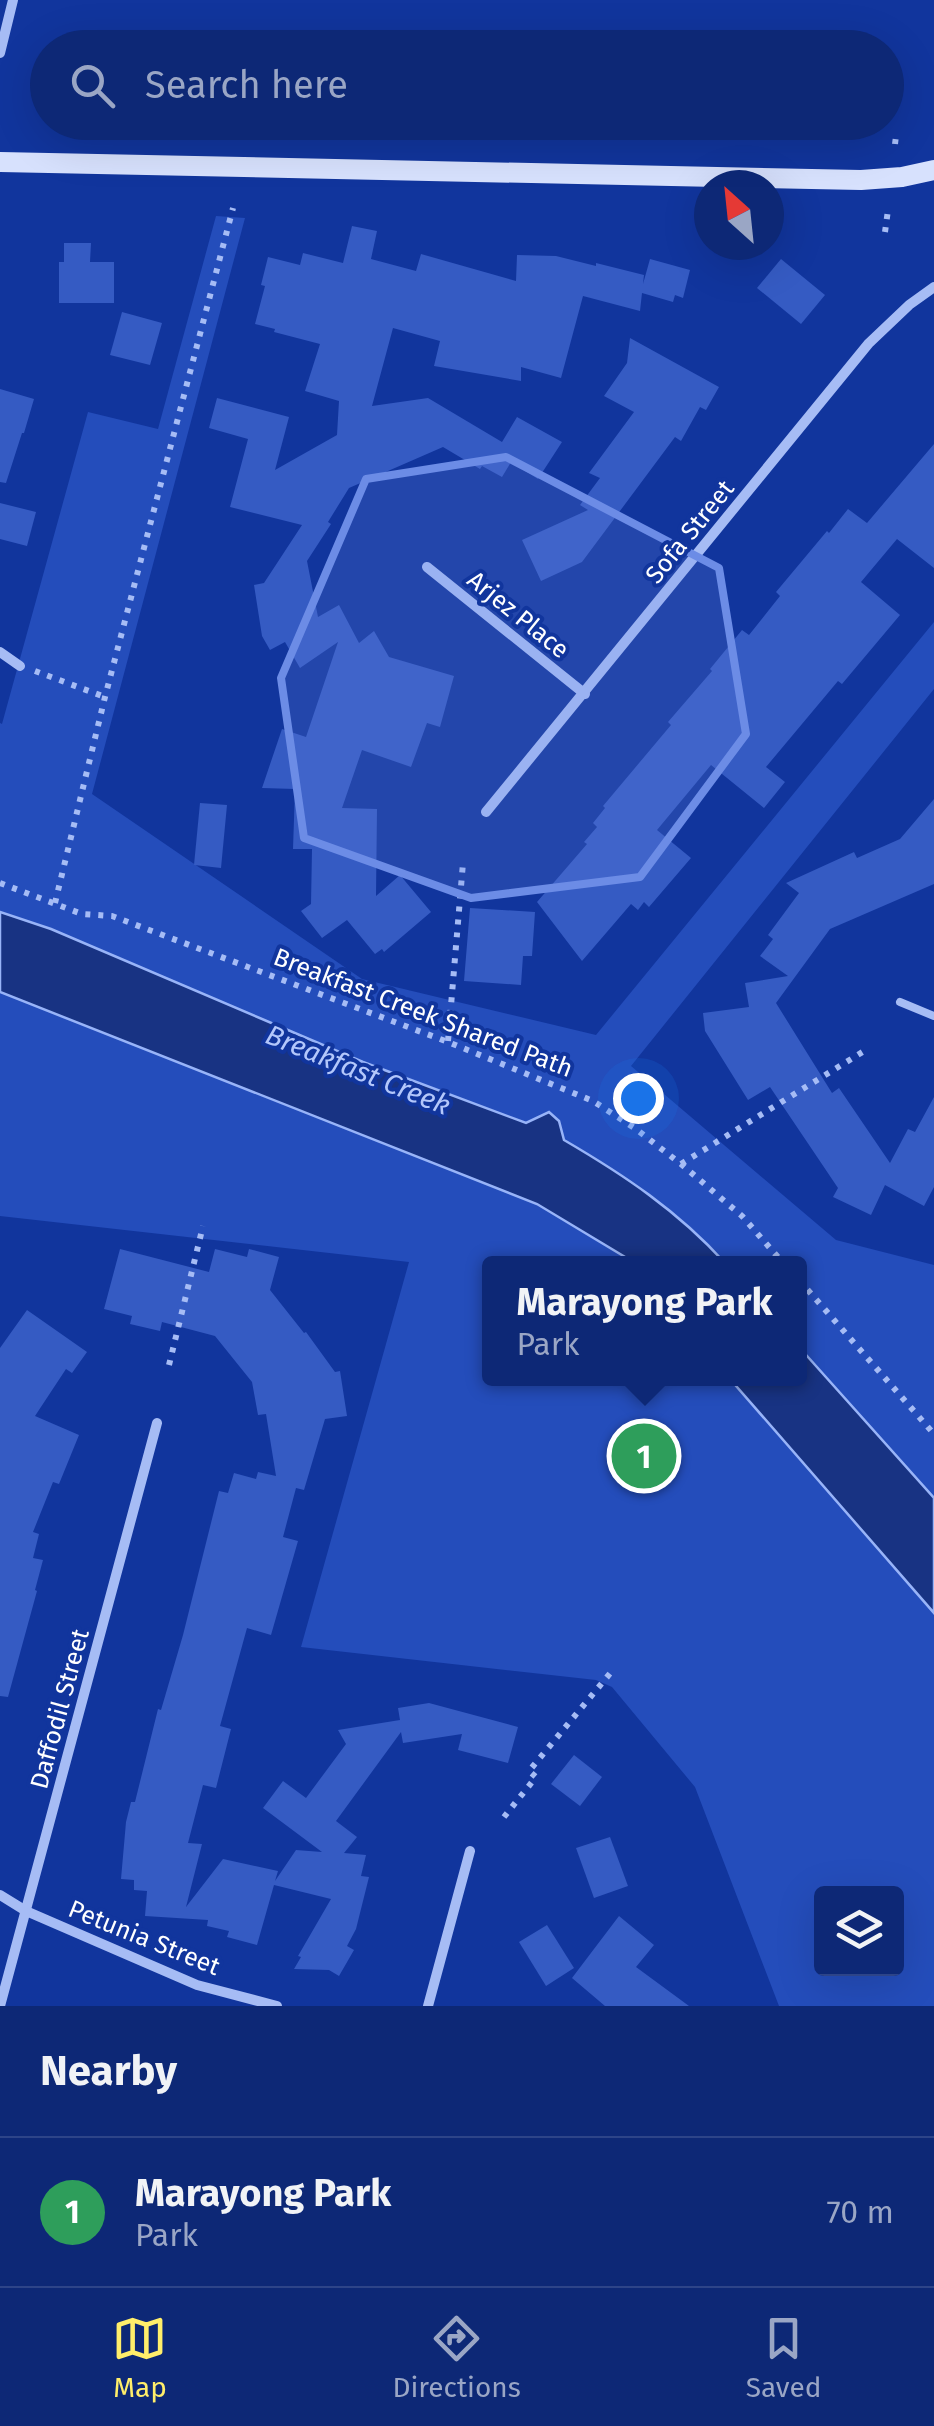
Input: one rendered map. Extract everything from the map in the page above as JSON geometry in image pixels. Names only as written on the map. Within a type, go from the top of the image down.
[{"type":"main road","points":[[0,162],[861,180],[902,178],[934,170]]},
{"type":"street","points":[[0,53],[12,0]]},
{"type":"street","name":"Sofa Street","points":[[486,812],[869,343],[934,287]]},
{"type":"street","name":"Arjez Place","points":[[427,567],[585,694]]},
{"type":"street","points":[[0,652],[20,666]]},
{"type":"street","name":"Daffodil Street","points":[[0,2006],[157,1422]]},
{"type":"street","points":[[428,2006],[470,1852]]},
{"type":"street","name":"Petunia Street","points":[[0,1895],[26,1911],[196,1985],[277,2006]]},
{"type":"lane","points":[[900,1002],[934,1016]]},
{"type":"path","points":[[55,903],[233,208]]},
{"type":"path","points":[[886,232],[888,210]]},
{"type":"path","points":[[20,666],[106,698]]},
{"type":"path","points":[[448,1042],[463,863]]},
{"type":"path","name":"Breakfast Creek Shared Path","points":[[0,882],[82,914],[112,916],[448,1042],[593,1101],[681,1164],[742,1216],[777,1256]]},
{"type":"path","points":[[681,1164],[869,1048]]},
{"type":"path","points":[[169,1366],[204,1226]]},
{"type":"path","points":[[807,1289],[934,1434]]},
{"type":"path","points":[[504,1817],[536,1777],[529,1771],[612,1671]]},
{"type":"highlighted area","points":[[506,457],[719,568],[746,734],[640,877],[471,898],[304,838],[281,678],[366,479]]},
{"type":"shaded area","points":[[216,216],[245,218],[92,794],[362,979],[596,1035],[934,622],[934,689],[631,1066],[836,1240],[934,1265],[934,2006],[779,2006],[695,1787],[612,1687],[596,1680],[301,1647],[409,1262],[0,1216],[2,724],[88,412],[158,429]]},
{"type":"water","name":"Breakfast Creek","points":[[0,912],[51,929],[363,1062],[526,1123],[549,1112],[559,1121],[564,1140],[649,1195],[718,1256],[623,1256],[537,1204],[0,992]]},
{"type":"water","points":[[807,1356],[934,1498],[934,1613],[736,1386],[807,1386]]},
{"type":"building","points":[[352,226],[377,231],[371,259],[416,271],[421,254],[516,281],[517,255],[596,263],[644,275],[643,284],[650,259],[690,270],[683,298],[675,295],[673,302],[642,293],[640,311],[583,296],[561,378],[521,367],[521,381],[434,366],[440,341],[393,328],[372,406],[428,398],[502,442],[517,417],[562,442],[538,479],[511,462],[502,477],[443,447],[349,488],[307,561],[318,617],[339,605],[359,643],[374,631],[389,657],[454,676],[440,727],[427,723],[411,767],[362,750],[342,808],[377,809],[376,896],[400,875],[431,912],[384,952],[382,949],[375,954],[347,920],[322,938],[301,911],[311,904],[312,849],[293,849],[295,789],[262,788],[282,729],[306,737],[338,642],[300,668],[285,642],[270,650],[262,636],[254,585],[264,583],[302,525],[230,507],[248,439],[209,428],[217,398],[289,417],[275,470],[337,435],[339,401],[305,391],[320,344],[255,324],[268,257],[300,265],[303,253],[343,263]]},
{"type":"building","points":[[64,243],[91,243],[90,262],[114,262],[114,303],[59,303],[59,262],[64,262]]},
{"type":"building","points":[[782,260],[825,295],[801,324],[757,288]]},
{"type":"building","points":[[122,312],[162,323],[150,365],[110,355]]},
{"type":"building","points":[[630,338],[719,387],[706,410],[700,407],[681,441],[675,437],[582,562],[541,581],[522,540],[588,510],[580,505],[600,478],[589,473],[634,412],[604,396],[627,363]]},
{"type":"building","points":[[0,389],[34,399],[6,483],[0,482]]},
{"type":"building","points":[[934,444],[934,568],[897,539],[861,582],[900,615],[766,767],[785,782],[764,808],[711,765],[657,830],[691,858],[649,907],[644,902],[638,910],[631,904],[582,961],[537,902],[587,844],[584,842],[597,827],[593,823],[603,806],[671,725],[668,722],[742,630],[749,635],[780,596],[776,592],[827,531],[848,509],[867,523]]},
{"type":"building","points":[[0,503],[36,512],[27,546],[0,539]]},
{"type":"building","points":[[934,799],[934,884],[830,929],[776,1003],[832,1093],[839,1088],[890,1163],[908,1129],[915,1132],[934,1097],[934,1187],[924,1206],[885,1185],[871,1215],[833,1197],[838,1188],[770,1087],[748,1100],[705,1031],[703,1013],[749,1007],[745,983],[788,976],[760,956],[773,939],[768,935],[799,893],[786,883],[854,852],[857,858],[900,839]]},
{"type":"building","points":[[200,803],[227,805],[221,868],[194,865]]},
{"type":"building","points":[[470,908],[535,912],[532,956],[523,956],[521,985],[464,981]]},
{"type":"building","points":[[120,1249],[209,1272],[215,1249],[247,1257],[249,1249],[279,1257],[270,1290],[335,1372],[340,1371],[347,1416],[325,1419],[304,1490],[296,1488],[283,1537],[298,1541],[271,1635],[247,1628],[220,1726],[231,1729],[216,1788],[203,1785],[188,1843],[202,1844],[186,1907],[223,1859],[278,1871],[275,1881],[296,1850],[322,1852],[263,1808],[283,1781],[306,1798],[346,1744],[338,1730],[400,1720],[398,1708],[429,1703],[518,1727],[508,1763],[458,1750],[462,1734],[403,1743],[401,1732],[336,1821],[357,1837],[344,1853],[366,1855],[361,1876],[369,1877],[356,1929],[347,1946],[354,1950],[339,1976],[329,1970],[294,1969],[331,1899],[274,1885],[257,1945],[227,1937],[229,1931],[207,1926],[208,1920],[145,1916],[147,1891],[134,1890],[134,1880],[121,1879],[131,1802],[135,1802],[158,1709],[161,1710],[183,1635],[219,1491],[228,1493],[234,1473],[256,1479],[258,1472],[276,1476],[266,1414],[258,1415],[252,1382],[215,1336],[162,1322],[160,1331],[130,1324],[132,1316],[104,1309]]},
{"type":"building","points":[[27,1310],[87,1352],[72,1373],[66,1369],[35,1416],[79,1435],[59,1484],[53,1482],[33,1532],[39,1534],[33,1558],[43,1560],[8,1697],[0,1696],[0,1348]]},
{"type":"building","points":[[574,1755],[602,1777],[580,1806],[551,1784]]},
{"type":"building","points":[[610,1837],[628,1886],[594,1898],[576,1848]]},
{"type":"building","points":[[619,1916],[654,1945],[636,1967],[689,2006],[605,2006],[572,1978]]},
{"type":"building","points":[[547,1925],[574,1968],[546,1986],[519,1942]]},
{"type":"place","name":"Marayong Park","points":[[644,1456]]}]
